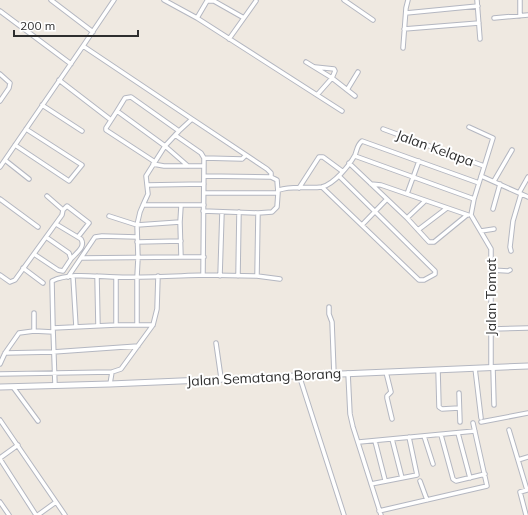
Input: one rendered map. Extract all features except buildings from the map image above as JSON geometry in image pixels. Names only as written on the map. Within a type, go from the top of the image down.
[{"type":"street","points":[[51,0],[93,32]]},
{"type":"street","points":[[0,167],[114,0]]},
{"type":"street","points":[[164,0],[197,18],[342,111]]},
{"type":"street","points":[[197,18],[209,0],[214,1],[244,18]]},
{"type":"street","points":[[344,0],[373,20]]},
{"type":"street","points":[[403,48],[408,0]]},
{"type":"street","points":[[478,0],[480,39]]},
{"type":"street","points":[[520,0],[520,16]]},
{"type":"street","points":[[229,39],[256,1]]},
{"type":"street","points":[[406,13],[478,6]]},
{"type":"street","points":[[0,11],[71,64]]},
{"type":"street","points":[[494,18],[528,15]]},
{"type":"street","points":[[404,29],[479,23]]},
{"type":"street","points":[[84,46],[267,169],[271,176],[277,180],[277,207],[274,211],[258,213],[203,211]]},
{"type":"street","points":[[306,62],[332,78],[355,96]]},
{"type":"street","points":[[313,66],[334,70],[335,72],[332,78],[317,95]]},
{"type":"street","points":[[347,90],[358,72]]},
{"type":"street","points":[[0,74],[10,83],[9,88],[0,101]]},
{"type":"street","points":[[59,80],[111,120]]},
{"type":"street","points":[[179,130],[130,97],[125,98],[106,128],[108,132],[154,163],[164,166],[203,166]]},
{"type":"street","points":[[42,105],[82,131]]},
{"type":"street","points":[[117,111],[165,146],[188,166]]},
{"type":"street","points":[[137,325],[137,225],[140,212],[148,194],[146,176],[165,146],[179,130],[192,119]]},
{"type":"street","points":[[349,163],[429,242],[434,242],[469,215],[493,138],[469,127]]},
{"type":"street","points":[[15,145],[69,181],[82,165],[26,129]]},
{"type":"street","name":"Jalan Kelapa","points":[[384,129],[484,166]]},
{"type":"street","points":[[175,135],[201,153],[204,158],[203,275]]},
{"type":"street","points":[[204,192],[278,192],[288,187],[299,188],[322,186],[333,182],[339,176],[354,156],[359,143],[363,141],[479,182]]},
{"type":"street","points":[[494,181],[512,150]]},
{"type":"street","points":[[204,158],[242,159],[246,155]]},
{"type":"street","points":[[354,156],[474,199]]},
{"type":"street","points":[[299,188],[319,157],[323,157],[342,171]]},
{"type":"street","points":[[5,160],[29,180]]},
{"type":"street","points":[[407,194],[414,178],[419,160]]},
{"type":"street","points":[[204,176],[271,176]]},
{"type":"street","points":[[322,186],[419,280],[424,280],[435,274],[435,271],[339,176]]},
{"type":"street","points":[[481,176],[528,197]]},
{"type":"street","points":[[511,250],[512,220],[520,193],[528,177]]},
{"type":"street","points":[[371,184],[377,183],[469,215]]},
{"type":"street","points":[[147,185],[204,184]]},
{"type":"street","points":[[493,209],[500,184]]},
{"type":"street","points":[[47,196],[63,210]]},
{"type":"street","points":[[0,199],[38,227]]},
{"type":"street","points":[[362,225],[387,199]]},
{"type":"street","points":[[406,218],[426,201]]},
{"type":"street","points":[[143,205],[204,205]]},
{"type":"street","points":[[0,275],[10,282],[13,282],[56,224],[62,215],[63,210],[67,206],[89,223],[78,237]]},
{"type":"street","points":[[181,206],[181,257]]},
{"type":"street","points":[[418,230],[447,208]]},
{"type":"street","points":[[220,276],[222,212]]},
{"type":"street","points":[[238,276],[239,212]]},
{"type":"street","points":[[257,276],[258,213]]},
{"type":"street","name":"Jalan Tomat","points":[[469,215],[481,231],[491,249],[491,329],[494,405]]},
{"type":"street","points":[[109,216],[137,225],[180,222]]},
{"type":"street","points":[[34,254],[46,263],[61,271],[67,267],[71,259],[83,245],[82,241],[56,224]]},
{"type":"street","points":[[481,231],[494,229]]},
{"type":"street","points":[[46,237],[68,253],[71,259]]},
{"type":"street","points":[[68,277],[95,237],[137,237]]},
{"type":"street","points":[[137,242],[181,241]]},
{"type":"street","points":[[81,258],[204,257]]},
{"type":"street","points":[[23,268],[43,282]]},
{"type":"street","points":[[492,270],[510,270]]},
{"type":"street","points":[[55,384],[52,281],[57,278],[73,276],[137,277],[203,275],[257,276],[280,279]]},
{"type":"street","points":[[73,276],[76,327]]},
{"type":"street","points":[[97,276],[98,326]]},
{"type":"street","points":[[0,374],[111,373],[120,370],[153,325],[157,309],[158,276]]},
{"type":"street","points":[[116,277],[116,325]]},
{"type":"street","points":[[329,307],[329,314],[332,322],[334,370]]},
{"type":"street","points":[[34,313],[34,331]]},
{"type":"street","points":[[0,364],[5,353],[19,333],[76,327],[153,325]]},
{"type":"street","points":[[491,329],[528,328]]},
{"type":"street","points":[[216,343],[222,378]]},
{"type":"street","points":[[5,353],[53,352],[138,346]]},
{"type":"street","name":"Jalan Sematang Borang","points":[[0,387],[299,375],[334,370],[348,373],[528,366]]},
{"type":"street","points":[[475,368],[481,418]]},
{"type":"street","points":[[438,370],[439,407],[442,409],[459,408]]},
{"type":"street","points":[[386,372],[391,391],[387,398],[392,419]]},
{"type":"street","points":[[110,382],[111,373]]},
{"type":"street","points":[[348,373],[350,414],[380,513],[487,486],[473,423]]},
{"type":"street","points":[[299,375],[344,515]]},
{"type":"street","points":[[13,387],[38,421]]},
{"type":"street","points":[[459,393],[460,422]]},
{"type":"street","points":[[482,422],[528,413]]},
{"type":"street","points":[[1,422],[65,515]]},
{"type":"street","points":[[509,430],[527,490],[520,492],[526,515]]},
{"type":"street","points":[[359,442],[475,431]]},
{"type":"street","points":[[458,433],[470,478]]},
{"type":"street","points":[[442,435],[453,479],[456,481],[485,474]]},
{"type":"street","points":[[424,436],[433,464]]},
{"type":"street","points":[[371,484],[417,474],[409,437]]},
{"type":"street","points":[[392,439],[402,478]]},
{"type":"street","points":[[375,440],[385,480]]},
{"type":"street","points":[[18,445],[0,459],[37,515],[56,502]]},
{"type":"street","points":[[518,460],[528,457]]},
{"type":"street","points":[[420,481],[427,500]]},
{"type":"street","points":[[0,502],[9,515]]}]
